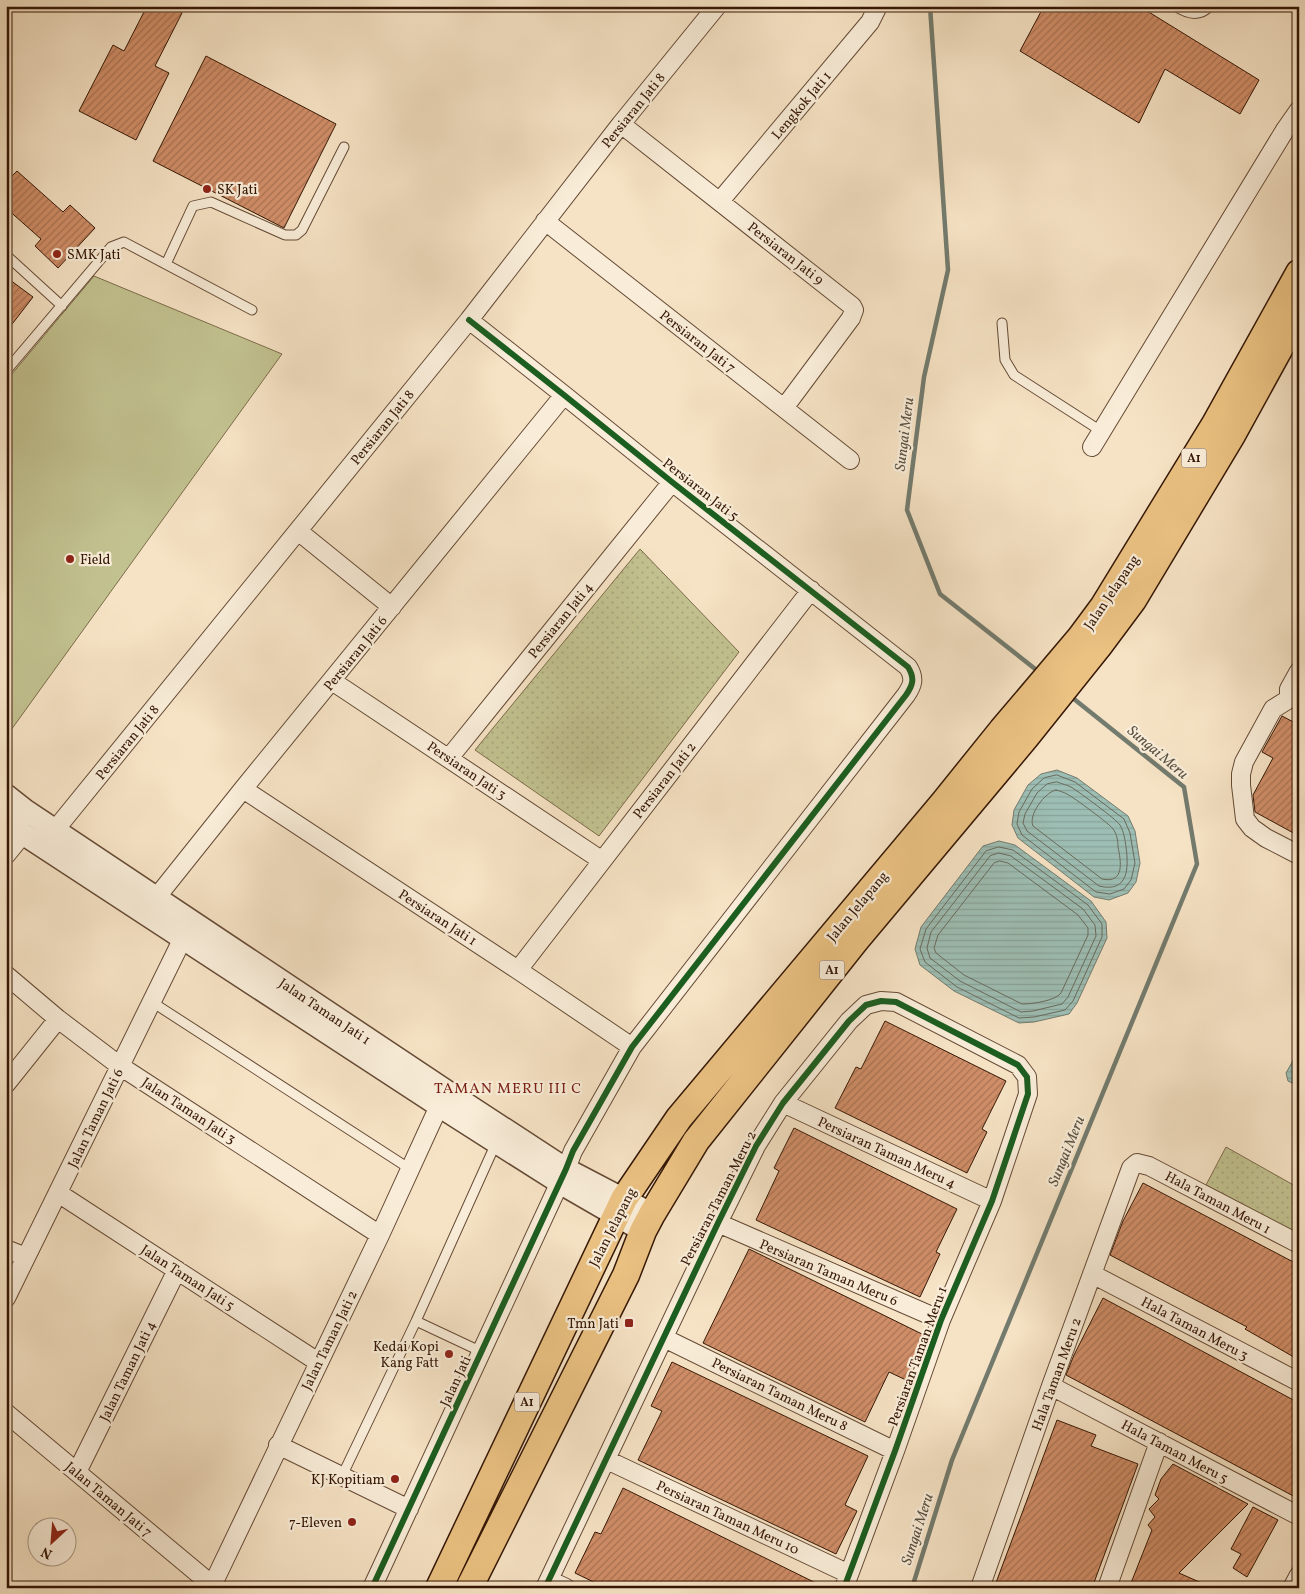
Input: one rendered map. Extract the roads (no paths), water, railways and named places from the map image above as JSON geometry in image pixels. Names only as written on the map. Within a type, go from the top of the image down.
[{"type":"main road","name":"Jalan Jelapang","points":[[1089,642],[1103,607],[1125,574],[1215,424],[1299,273]]},
{"type":"main road","name":"Jalan Jelapang","points":[[469,1588],[626,1275],[647,1222],[702,1133],[862,932],[1014,734],[1089,642],[1133,600],[1232,435],[1299,313]]},
{"type":"main road","name":"Jalan Jelapang","points":[[439,1588],[620,1208],[679,1118],[944,802],[1014,734]]},
{"type":"street","name":"Persiaran Jati 8","points":[[6,855],[40,836],[298,531],[469,320],[621,124],[717,6]]},
{"type":"street","name":"Lengkok Jati 1","points":[[720,201],[870,22],[878,6]]},
{"type":"street","points":[[1092,447],[1299,110]]},
{"type":"street","name":"Persiaran Jati 9","points":[[621,124],[852,306],[854,310],[852,318],[784,408]]},
{"type":"street","name":"Persiaran Jati 7","points":[[545,221],[850,460]]},
{"type":"street","name":"Persiaran Jati 5","points":[[469,320],[908,667],[914,679]]},
{"type":"street","name":"Persiaran Jati 6","points":[[150,906],[564,395]]},
{"type":"street","name":"Persiaran Jati 4","points":[[449,758],[672,482]]},
{"type":"street","points":[[298,531],[392,607]]},
{"type":"street","name":"Persiaran Jati 2","points":[[518,970],[811,590]]},
{"type":"street","points":[[1299,671],[1289,689],[1294,704],[1273,709],[1244,762],[1241,774],[1245,819],[1252,828],[1266,838],[1299,855]]},
{"type":"street","name":"Jalan Jati","points":[[372,1588],[573,1151],[632,1047],[912,688],[914,679]]},
{"type":"street","name":"Persiaran Jati 3","points":[[332,682],[602,860]]},
{"type":"street","name":"Persiaran Jati 1","points":[[243,789],[632,1047]]},
{"type":"street","name":"Jalan Taman Jati 1","points":[[6,795],[25,810],[40,836]]},
{"type":"street","name":"Jalan Taman Jati 1","points":[[6,820],[40,836],[150,906],[563,1176]]},
{"type":"street","name":"Jalan Taman Jati 1","points":[[150,906],[183,938],[443,1099],[497,1143],[563,1176],[647,1222]]},
{"type":"street","name":"Jalan Taman Jati 6","points":[[6,1298],[183,938]]},
{"type":"street","name":"Jalan Taman Jati 3","points":[[6,975],[58,1019],[120,1066],[380,1235]]},
{"type":"street","name":"Persiaran Taman Meru 2","points":[[547,1584],[756,1146],[783,1104],[849,1021],[866,1005],[881,1001],[896,1002],[1018,1065],[1027,1077]]},
{"type":"street","points":[[6,1084],[58,1019]]},
{"type":"street","name":"Persiaran Taman Meru 1","points":[[846,1581],[895,1451],[941,1320],[992,1201],[1028,1094],[1027,1077]]},
{"type":"street","name":"Jalan Taman Jati 2","points":[[211,1586],[380,1235],[443,1099]]},
{"type":"street","name":"Persiaran Taman Meru 4","points":[[783,1104],[992,1201]]},
{"type":"street","name":"Hala Taman Meru 2","points":[[980,1588],[1129,1170],[1134,1164],[1137,1164]]},
{"type":"street","name":"Hala Taman Meru 1","points":[[1137,1164],[1149,1166],[1299,1244]]},
{"type":"street","name":"Jalan Taman Jati 5","points":[[58,1193],[318,1362]]},
{"type":"street","name":"Persiaran Taman Meru 6","points":[[718,1223],[941,1320]]},
{"type":"street","points":[[6,1249],[26,1257]]},
{"type":"street","name":"Jalan Taman Jati 4","points":[[77,1472],[177,1270]]},
{"type":"street","name":"Hala Taman Meru 3","points":[[1092,1274],[1299,1382]]},
{"type":"street","name":"Persiaran Taman Meru 8","points":[[664,1338],[895,1451]]},
{"type":"street","name":"Hala Taman Meru 5","points":[[1051,1386],[1299,1516]]},
{"type":"street","name":"Jalan Taman Jati 7","points":[[6,1413],[211,1586]]},
{"type":"street","points":[[1107,1588],[1159,1442]]},
{"type":"street","points":[[278,1445],[409,1508]]},
{"type":"street","name":"Persiaran Taman Meru 10","points":[[607,1460],[846,1581]]},
{"type":"street","points":[[1292,1588],[1299,1575]]},
{"type":"street","points":[[547,1584],[566,1588]]},
{"type":"lane","points":[[1175,6],[1193,14],[1203,12],[1210,6]]},
{"type":"lane","points":[[166,264],[194,206],[211,202],[285,235],[296,235],[302,230],[344,147]]},
{"type":"lane","points":[[6,371],[111,247],[124,242],[252,310]]},
{"type":"lane","points":[[6,255],[62,306]]},
{"type":"lane","points":[[1002,323],[1005,360],[1014,375],[1101,432]]},
{"type":"lane","points":[[152,1002],[410,1169]]},
{"type":"lane","points":[[342,1476],[416,1321],[497,1143]]},
{"type":"lane","points":[[416,1321],[482,1352]]},
{"type":"water","points":[[1057,770],[1077,778],[1128,816],[1135,831],[1140,863],[1136,882],[1128,893],[1109,900],[1094,897],[1018,838],[1012,825],[1014,810],[1028,785],[1041,774]]},
{"type":"water","points":[[999,841],[1015,845],[1091,901],[1106,922],[1107,938],[1077,1003],[1069,1014],[1034,1022],[1019,1023],[954,991],[920,965],[915,949],[921,927],[983,846]]},
{"type":"water","points":[[1299,1050],[1299,1086],[1288,1081],[1286,1073]]},
{"type":"waterway","name":"Sungai Meru","points":[[930,6],[948,270],[924,377],[907,510],[940,594],[1039,672]]},
{"type":"waterway","name":"Sungai Meru","points":[[912,1588],[952,1460],[1197,864],[1184,787],[1069,695]]},
{"type":"place","name":"SK Jati","points":[[207,189]]},
{"type":"place","name":"SMK Jati","points":[[57,254]]},
{"type":"place","name":"Field","points":[[70,559]]},
{"type":"place","name":"Tmn Jati","points":[[629,1323]]},
{"type":"place","name":"Kedai Kopi Kang Fatt","points":[[449,1354]]},
{"type":"place","name":"KJ Kopitiam","points":[[395,1479]]},
{"type":"place","name":"7-Eleven","points":[[352,1522]]},
{"type":"district","name":"TAMAN MERU III C","points":[[508,1088]]}]
